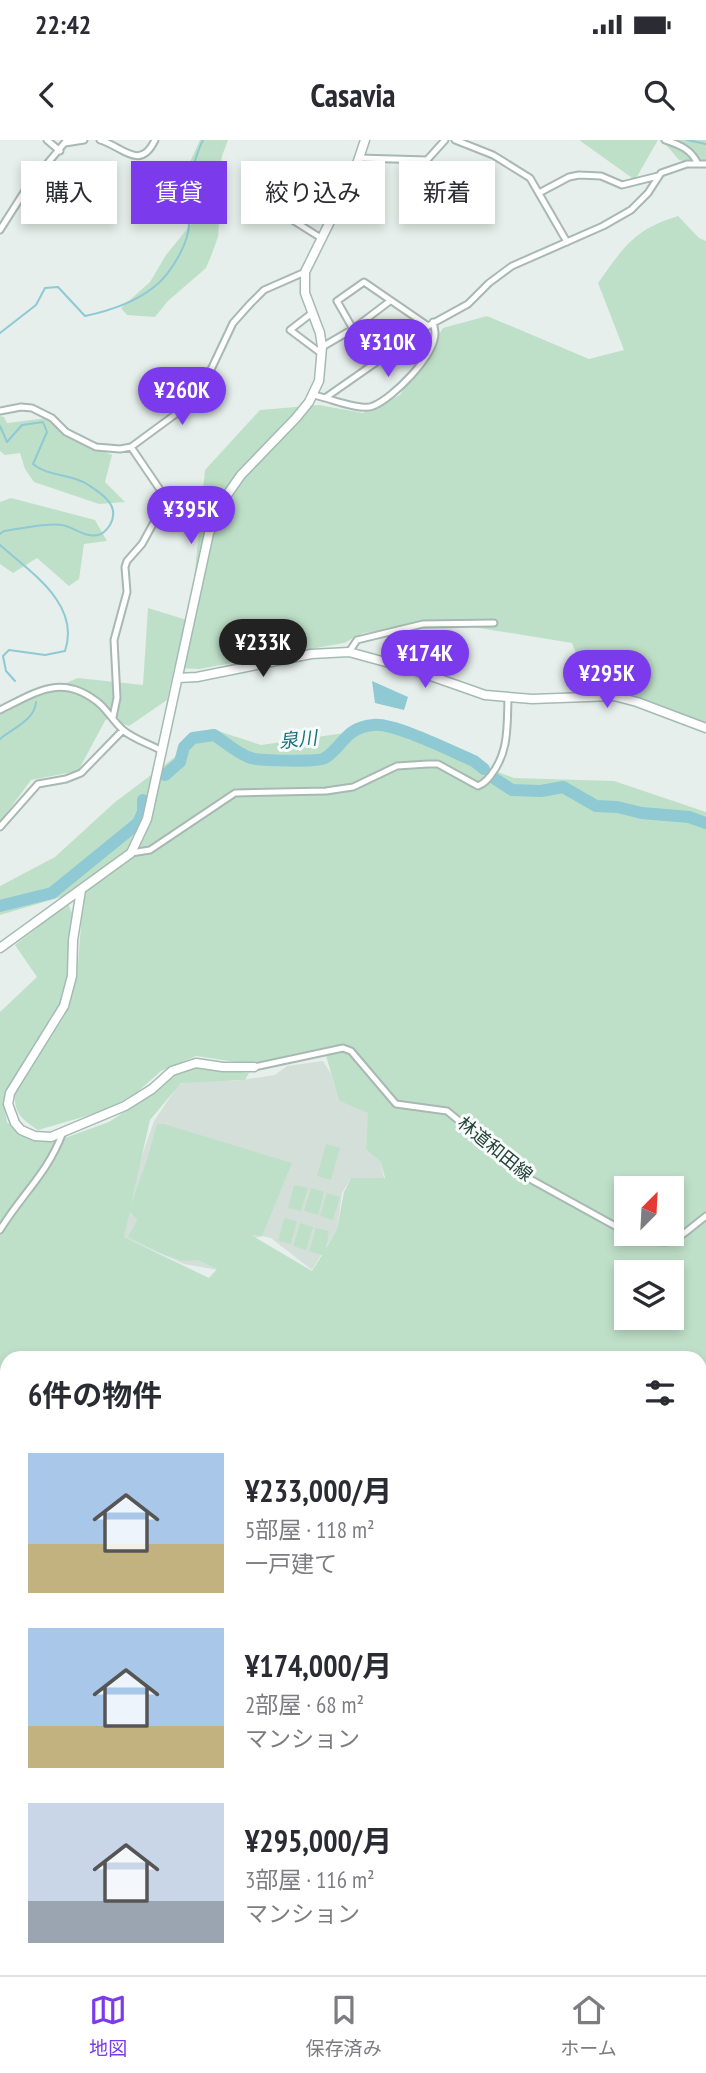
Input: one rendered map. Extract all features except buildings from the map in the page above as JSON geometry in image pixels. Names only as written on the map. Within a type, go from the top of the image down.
[{"type":"street","points":[[47,140],[60,151]]},
{"type":"street","points":[[0,230],[26,189],[66,142],[84,140]]},
{"type":"street","points":[[100,140],[134,156],[142,156],[148,152],[155,140]]},
{"type":"street","points":[[131,853],[147,819],[209,533],[219,509],[241,475],[296,418],[314,395],[319,381],[322,351],[320,333],[305,293],[305,272],[365,140]]},
{"type":"street","points":[[359,158],[427,160],[445,140]]},
{"type":"street","points":[[455,140],[500,159],[530,178],[567,242]]},
{"type":"street","points":[[665,140],[688,149],[698,164]]},
{"type":"street","points":[[539,193],[569,177],[579,175],[601,176],[622,185],[658,176],[687,164],[706,164]]},
{"type":"street","points":[[325,398],[431,324],[468,304],[489,283],[512,266],[603,226],[631,210],[649,193],[658,176]]},
{"type":"street","points":[[299,224],[321,238]]},
{"type":"street","points":[[2,411],[32,408],[52,418],[66,432],[96,447],[131,447],[184,408],[207,378],[233,323],[250,304],[264,290],[305,272]]},
{"type":"street","points":[[314,395],[365,408],[372,407],[409,380],[436,335],[431,324],[390,301],[365,282],[337,302],[353,329]]},
{"type":"street","points":[[322,351],[390,301]]},
{"type":"street","points":[[312,313],[290,330],[322,351]]},
{"type":"street","points":[[113,717],[117,698],[114,640],[127,592],[125,567],[142,544],[164,504],[165,497],[131,447]]},
{"type":"street","points":[[349,652],[357,640],[423,624],[494,623]]},
{"type":"street","points":[[178,678],[197,677],[311,654],[349,652],[411,669],[485,695],[508,699],[614,696],[706,727]]},
{"type":"street","points":[[0,710],[45,688],[65,687],[88,696],[113,717],[123,730],[162,751]]},
{"type":"street","points":[[0,947],[131,853],[150,850],[235,793],[353,787],[397,766],[428,764],[438,764],[478,786],[484,784],[502,759],[506,742],[508,699]]},
{"type":"street","points":[[0,827],[38,784],[82,773],[123,730]]},
{"type":"street","points":[[81,890],[73,940],[72,976],[64,1006],[10,1093],[8,1104],[15,1123],[21,1130],[35,1136],[51,1137],[125,1106],[152,1089],[172,1071],[196,1063],[223,1067],[254,1067]]},
{"type":"street","name":"林道和田線","points":[[254,1067],[343,1048],[351,1051],[397,1104],[447,1111],[530,1179],[614,1225]]},
{"type":"street","points":[[0,1230],[12,1210],[46,1169],[63,1132]]},
{"type":"street","name":"林道和田線","points":[[684,1233],[706,1216]]},
{"type":"shaded area","points":[[323,1061],[331,1074],[339,1101],[369,1113],[366,1148],[381,1162],[384,1178],[351,1178],[342,1193],[337,1229],[312,1270],[271,1238],[262,1236],[245,1241],[218,1270],[184,1264],[123,1237],[129,1193],[154,1121],[179,1084],[198,1080],[235,1081],[275,1075],[287,1066]]},
{"type":"green space","points":[[200,140],[228,140],[221,161],[190,161]]},
{"type":"green space","points":[[579,140],[658,140],[635,180]]},
{"type":"green space","points":[[662,140],[706,140],[706,165],[679,160]]},
{"type":"green space","points":[[678,216],[699,238],[706,241],[706,733],[589,687],[572,643],[449,623],[363,633],[344,643],[199,669],[174,668],[167,700],[129,726],[106,719],[78,771],[31,780],[0,822],[0,711],[78,678],[143,685],[148,608],[190,621],[205,470],[260,410],[319,405],[363,413],[400,395],[443,328],[487,316],[589,359],[624,350],[598,283],[631,241],[650,227]]},
{"type":"green space","points":[[191,224],[219,224],[218,237],[206,268],[168,301],[155,317],[127,315],[121,308],[150,282],[166,255]]},
{"type":"green space","points":[[0,416],[4,417],[7,423],[47,418],[66,432],[112,455],[105,482],[125,502],[99,504],[34,482],[25,469],[20,453],[5,455],[0,451]]},
{"type":"green space","points":[[11,498],[95,520],[107,541],[84,544],[79,579],[69,586],[37,558],[13,573],[0,564],[0,502]]},
{"type":"green space","points":[[380,728],[514,778],[614,781],[706,812],[706,1351],[0,1351],[0,1012],[37,977],[15,945],[68,904],[73,915],[66,983],[59,1007],[12,1080],[3,1100],[7,1122],[22,1136],[62,1139],[109,1122],[159,1089],[171,1077],[194,1067],[249,1073],[245,1080],[181,1083],[150,1120],[131,1204],[157,1124],[292,1163],[262,1236],[251,1235],[312,1271],[322,1255],[309,1251],[316,1228],[329,1231],[326,1248],[337,1229],[344,1192],[351,1178],[385,1178],[381,1162],[366,1149],[368,1113],[339,1101],[325,1052],[256,1065],[196,1056],[161,1071],[136,1093],[107,1110],[38,1130],[20,1116],[15,1095],[65,1015],[77,977],[83,900],[68,895],[0,915],[0,886],[55,857],[114,803],[212,729],[261,745]],"holes":[[[130,1211],[137,1220],[128,1237],[160,1253],[183,1261],[198,1260],[217,1269],[209,1278],[124,1237]]]},
{"type":"green space","points":[[326,1144],[340,1148],[331,1180],[317,1176]]},
{"type":"green space","points":[[294,1185],[308,1188],[301,1211],[288,1208]]},
{"type":"green space","points":[[311,1188],[324,1192],[318,1215],[304,1211]]},
{"type":"green space","points":[[327,1193],[340,1197],[333,1220],[320,1216]]},
{"type":"green space","points":[[284,1218],[297,1221],[291,1244],[278,1241]]},
{"type":"green space","points":[[300,1223],[313,1227],[306,1250],[293,1246]]},
{"type":"water","points":[[372,681],[408,697],[404,710],[375,703]]},
{"type":"waterway","points":[[0,333],[36,305],[45,288],[58,287],[85,316],[130,302],[160,282],[178,258],[186,239],[189,220],[182,207],[203,140]]},
{"type":"waterway","points":[[687,140],[706,144]]},
{"type":"waterway","points":[[0,426],[7,442],[22,425],[43,422],[47,432],[33,464],[45,471],[87,484],[108,501],[113,512],[110,525],[98,535],[89,535],[56,524],[4,531],[0,534]]},
{"type":"waterway","points":[[0,545],[50,590],[66,618],[68,634],[65,651],[45,655],[9,650],[3,656],[6,671],[15,681]]},
{"type":"waterway","points":[[0,739],[28,719],[36,702]]},
{"type":"waterway","name":"泉川","points":[[165,775],[180,762],[184,747],[193,738],[214,735],[241,754],[256,759],[312,760],[325,758],[350,734],[373,725],[394,728],[423,738],[474,761],[484,769]]},
{"type":"waterway","name":"泉川","points":[[495,779],[512,790],[541,791],[563,787],[596,806],[689,817],[706,823]]},
{"type":"waterway","name":"泉川","points":[[0,906],[52,893],[138,823],[143,812],[143,800]]}]
